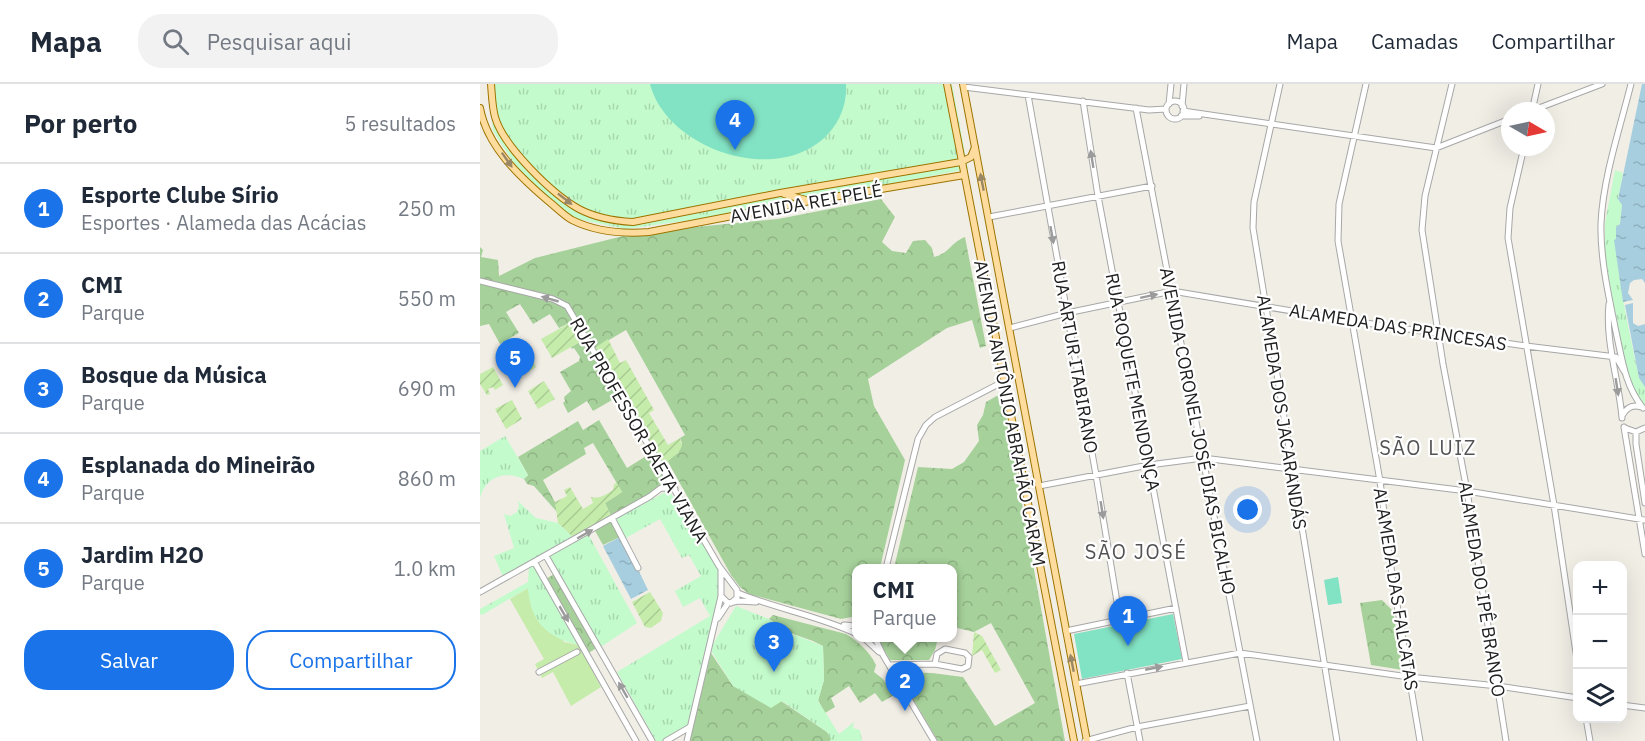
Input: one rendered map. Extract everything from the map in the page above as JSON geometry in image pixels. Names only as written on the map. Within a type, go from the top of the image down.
[{"type":"main road","name":"AVENIDA REI PELÉ","points":[[491,84],[495,116],[510,145],[522,160],[564,198],[579,209],[598,217],[633,222],[647,220],[780,193],[961,162]]},
{"type":"main road","name":"AVENIDA ANTÔNIO ABRAHÃO CARAM","points":[[947,84],[1074,741]]},
{"type":"main road","name":"AVENIDA ANTÔNIO ABRAHÃO CARAM","points":[[963,85],[1086,741]]},
{"type":"main road","name":"AVENIDA REI PELÉ","points":[[480,108],[490,134],[517,174],[571,219],[584,225],[622,234],[649,232],[810,201],[964,175]]},
{"type":"main road","points":[[961,162],[971,157],[975,147]]},
{"type":"main road","points":[[883,189],[899,174]]},
{"type":"main road","points":[[780,193],[810,201]]},
{"type":"main road","points":[[709,207],[712,220]]},
{"type":"main road","points":[[1040,560],[1052,558]]},
{"type":"street","points":[[1168,116],[1167,107],[1171,84]]},
{"type":"street","points":[[963,85],[1138,108],[1176,119],[1182,111],[1184,84]]},
{"type":"street","name":"ALAMEDA DOS JACARANDÁS","points":[[1280,84],[1254,202],[1253,228],[1337,741]]},
{"type":"street","name":"ALAMEDA DAS FALCATAS","points":[[1366,84],[1339,204],[1338,241],[1380,481],[1392,575],[1420,741]]},
{"type":"street","name":"ALAMEDA DO IPÊ BRANCO","points":[[1452,84],[1425,196],[1422,221],[1506,741]]},
{"type":"street","points":[[1534,102],[1538,84]]},
{"type":"street","points":[[1555,102],[1602,84]]},
{"type":"street","points":[[1624,371],[1610,299],[1601,220],[1609,175],[1631,84]]},
{"type":"street","name":"RUA ARTUR ITABIRANO","points":[[1028,95],[1120,620]]},
{"type":"street","name":"RUA ROQUETE MENDONÇA","points":[[1083,101],[1098,196],[1186,662]]},
{"type":"street","points":[[1149,110],[1167,107],[1177,102],[1182,111]]},
{"type":"street","name":"AVENIDA CORONEL JOSÉ DIAS BICALHO","points":[[1138,108],[1257,741]]},
{"type":"street","points":[[1182,111],[1436,148],[1501,123]]},
{"type":"street","points":[[1522,156],[1510,208],[1508,231],[1573,632]]},
{"type":"street","points":[[989,218],[1152,186]]},
{"type":"street","name":"RUA PROFESSOR BAETA VIANA","points":[[480,281],[553,299],[567,306],[646,445],[721,570],[737,591]]},
{"type":"street","name":"ALAMEDA DAS PRINCESAS","points":[[1010,328],[1067,313],[1172,291],[1352,321],[1612,356]]},
{"type":"street","points":[[1610,299],[1608,318],[1612,356],[1642,520],[1645,554]]},
{"type":"street","points":[[1612,356],[1619,359],[1628,383],[1644,409]]},
{"type":"street","points":[[887,564],[918,439],[926,425],[935,417],[1018,374]]},
{"type":"street","points":[[1622,418],[1625,411],[1632,406],[1644,409]]},
{"type":"street","points":[[1624,427],[1636,432],[1645,428]]},
{"type":"street","points":[[1636,432],[1645,503]]},
{"type":"street","points":[[1039,486],[1149,465],[1203,458],[1467,491],[1642,520]]},
{"type":"street","points":[[661,488],[664,483],[664,472]]},
{"type":"street","points":[[480,592],[661,488],[673,487]]},
{"type":"street","points":[[612,518],[638,568]]},
{"type":"street","points":[[546,556],[652,741]]},
{"type":"street","points":[[534,563],[636,741]]},
{"type":"street","name":"RUA PROFESSOR BAETA VIANA","points":[[687,741],[721,593],[721,570]]},
{"type":"street","points":[[544,580],[556,573]]},
{"type":"street","points":[[729,603],[721,593],[727,586],[760,602],[839,625],[852,632]]},
{"type":"street","points":[[714,625],[729,603],[736,600],[737,591]]},
{"type":"street","points":[[729,603],[760,602]]},
{"type":"street","points":[[1066,631],[1176,608]]},
{"type":"street","points":[[839,625],[852,626]]},
{"type":"street","points":[[868,642],[883,655]]},
{"type":"street","points":[[875,642],[934,741]]},
{"type":"street","points":[[889,665],[935,664],[962,669],[968,666],[969,657],[965,653],[945,648],[937,654],[935,664]]},
{"type":"street","points":[[539,672],[577,652]]},
{"type":"street","points":[[1076,684],[1240,652],[1409,677],[1498,686],[1573,697]]},
{"type":"street","points":[[1127,673],[1140,741]]},
{"type":"street","points":[[1086,741],[1137,727],[1250,706]]},
{"type":"street","points":[[1627,706],[1645,708]]},
{"type":"street","points":[[1587,723],[1590,741]]},
{"type":"street","points":[[666,741],[690,727]]},
{"type":"green space","points":[[489,84],[952,84],[968,169],[719,216],[626,229],[573,218],[519,171],[493,131]]},
{"type":"green space","points":[[650,84],[846,84],[846,91],[842,111],[836,123],[828,134],[807,150],[782,158],[755,159],[727,154],[701,143],[678,127],[661,107]]},
{"type":"green space","points":[[1615,170],[1623,173],[1618,199],[1622,205],[1620,224],[1616,227],[1618,265],[1639,378],[1645,387],[1645,408],[1635,397],[1625,371],[1605,257],[1605,223]]},
{"type":"green space","points":[[881,199],[895,217],[882,242],[892,251],[906,253],[913,241],[925,240],[932,248],[934,257],[965,237],[986,346],[980,348],[972,320],[947,328],[868,379],[874,406],[905,460],[881,564],[852,564],[852,617],[841,619],[749,594],[731,575],[667,460],[678,453],[682,443],[680,438],[685,435],[626,330],[592,350],[619,396],[593,411],[587,401],[568,413],[563,403],[564,397],[571,391],[560,372],[579,361],[580,357],[571,347],[585,339],[575,320],[559,328],[550,314],[533,324],[520,304],[506,312],[519,333],[500,344],[489,324],[480,326],[480,247],[483,250],[481,257],[498,260],[499,276],[535,258],[635,233],[778,219]]},
{"type":"green space","points":[[575,320],[585,339],[552,358],[541,339]]},
{"type":"green space","points":[[608,339],[620,363],[626,360],[654,410],[649,413],[668,445],[680,438],[682,446],[662,469],[593,349]]},
{"type":"green space","points":[[526,348],[536,367],[520,377],[509,358]]},
{"type":"green space","points":[[493,367],[503,385],[495,390],[493,387],[488,389],[490,394],[487,395],[480,384],[480,374]]},
{"type":"green space","points":[[544,381],[555,399],[538,409],[528,391]]},
{"type":"green space","points":[[1002,393],[1065,741],[938,741],[897,672],[963,677],[995,726],[1035,703],[991,623],[974,632],[957,628],[957,564],[895,564],[918,467],[952,469],[964,462],[979,441],[977,425],[983,415],[986,402]]},
{"type":"green space","points":[[512,400],[522,419],[506,429],[495,409]]},
{"type":"green space","points":[[599,420],[627,468],[651,453],[662,470],[664,478],[661,488],[613,518],[622,536],[603,545],[594,529],[612,518],[605,503],[622,492],[593,443],[584,448],[586,454],[543,480],[555,502],[557,512],[534,486],[527,484],[524,479],[528,475],[518,457],[578,421],[583,430]]},
{"type":"green space","points":[[505,436],[528,475],[524,479],[509,475],[496,477],[486,485],[480,498],[480,451]]},
{"type":"green space","points":[[617,483],[622,492],[605,503],[612,518],[574,538],[558,523],[555,502],[567,496],[564,490],[570,487],[583,509],[593,503],[591,497],[605,495],[613,490],[614,484]]},
{"type":"green space","points":[[669,490],[720,571],[720,590],[690,724],[664,741],[656,741],[617,672],[710,616],[700,598],[683,607],[675,591],[701,576],[689,555],[682,558],[660,519],[624,539],[616,519]]},
{"type":"green space","points":[[518,501],[536,518],[558,523],[574,538],[504,579],[494,556],[514,548],[504,514],[510,516],[517,512]]},
{"type":"green space","points":[[587,532],[637,623],[599,648],[546,556]]},
{"type":"green space","points":[[535,563],[579,645],[558,638],[542,626],[532,610],[528,588],[482,615],[480,614],[480,609],[528,582],[529,566]]},
{"type":"green space","points":[[556,573],[598,647],[587,654],[544,580]]},
{"type":"green space","points":[[1338,577],[1342,603],[1328,605],[1324,580]]},
{"type":"green space","points":[[528,588],[564,642],[579,645],[601,687],[571,706],[553,672],[542,678],[535,664],[544,659],[510,599]]},
{"type":"green space","points":[[650,592],[663,613],[661,621],[651,628],[645,627],[632,602]]},
{"type":"green space","points":[[1382,600],[1393,611],[1403,670],[1371,665],[1360,603]]},
{"type":"green space","points":[[736,606],[769,619],[785,631],[823,646],[824,680],[818,701],[839,734],[854,722],[853,728],[860,730],[862,741],[830,741],[827,732],[782,701],[771,708],[733,686],[710,649]]},
{"type":"green space","points":[[1173,614],[1182,659],[1082,679],[1074,634]]},
{"type":"green space","points":[[773,615],[846,634],[852,638],[852,642],[857,642],[867,651],[876,665],[874,672],[883,679],[894,695],[882,702],[875,693],[860,703],[849,686],[831,698],[835,707],[825,713],[818,700],[824,680],[823,646],[785,631],[769,619]]},
{"type":"green space","points":[[974,632],[982,636],[1001,670],[995,673],[982,650],[972,656]]},
{"type":"green space","points":[[937,642],[929,660],[890,660],[880,643]]},
{"type":"green space","points":[[711,653],[733,686],[781,701],[827,732],[832,739],[830,741],[690,741]]},
{"type":"water","points":[[1642,84],[1645,84],[1645,283],[1642,279],[1630,283],[1628,293],[1633,300],[1623,302],[1614,240],[1616,239],[1616,227],[1620,224],[1622,205],[1618,199]]},
{"type":"water","points":[[1633,303],[1633,323],[1638,326],[1645,324],[1645,387],[1639,378],[1625,305]]},
{"type":"water","points":[[622,536],[648,590],[631,599],[603,546]]},
{"type":"place","name":"Esplanada do Mineirão","points":[[735,150]]},
{"type":"place","name":"Jardim H2O","points":[[515,388]]},
{"type":"place","name":"Esporte Clube Sírio","points":[[1128,646]]},
{"type":"place","name":"Bosque da Música","points":[[774,672]]},
{"type":"place","name":"CMI","points":[[905,711]]},
{"type":"district","name":"SÃO LUIZ","points":[[1428,447]]},
{"type":"district","name":"SÃO JOSÉ","points":[[1136,551]]}]
